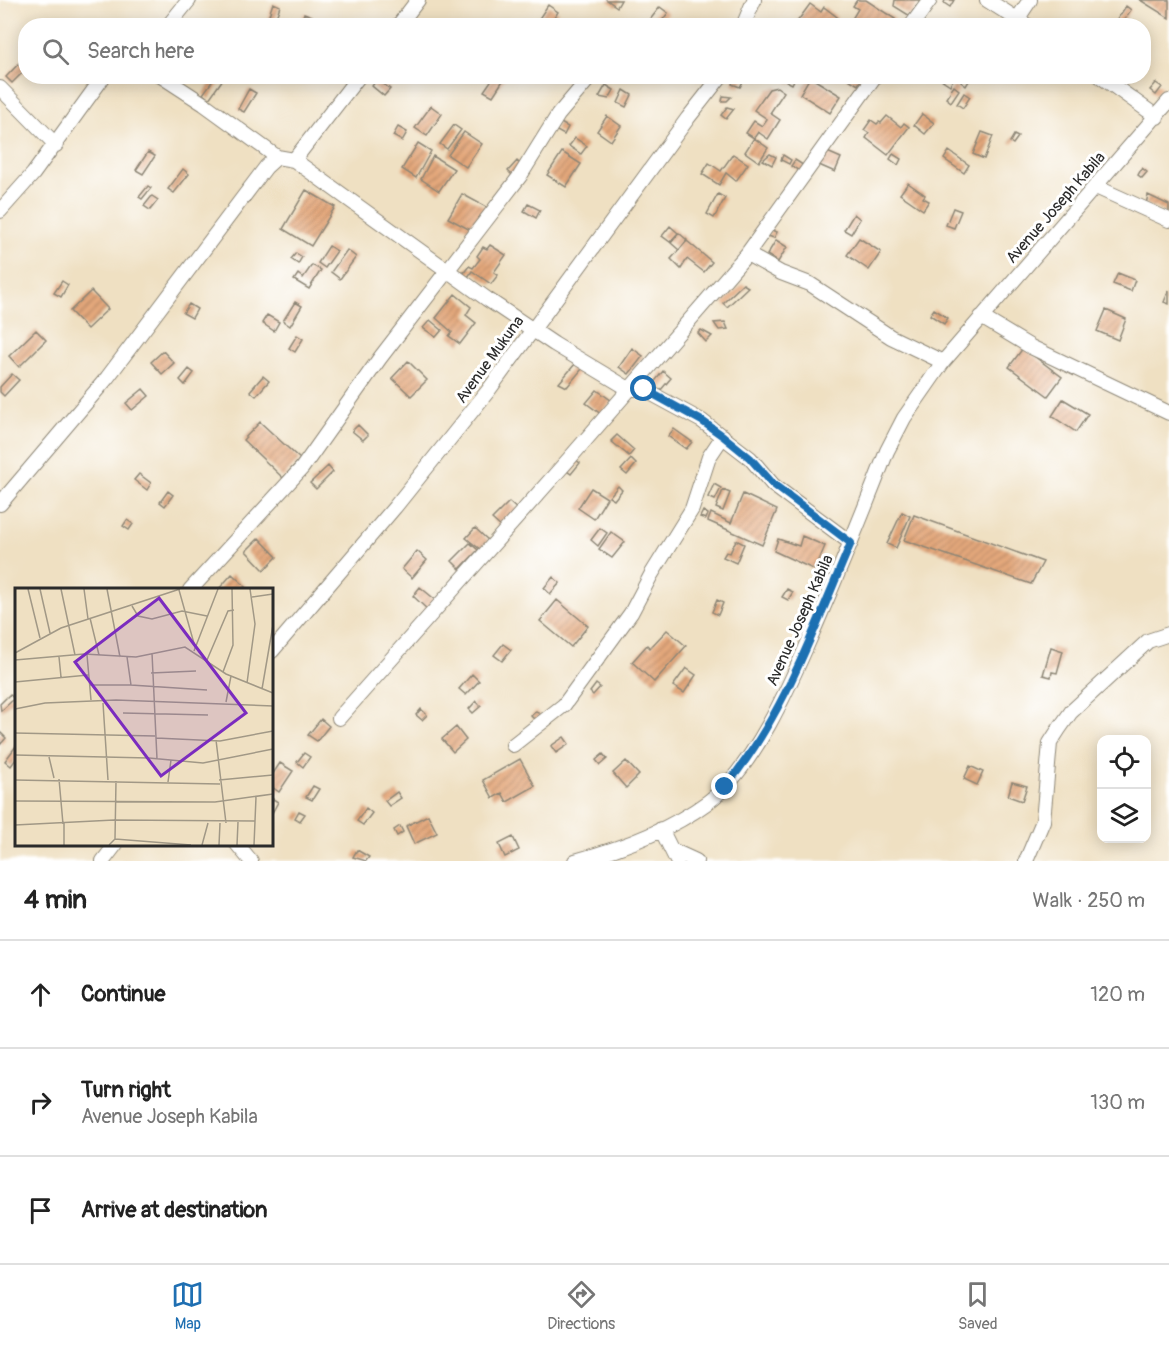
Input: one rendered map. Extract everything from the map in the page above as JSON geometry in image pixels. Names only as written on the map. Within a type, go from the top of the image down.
[{"type":"street","points":[[174,18],[189,0]]},
{"type":"street","points":[[404,18],[418,0]]},
{"type":"street","points":[[746,18],[754,0]]},
{"type":"street","points":[[917,18],[930,0]]},
{"type":"street","points":[[987,0],[1016,18]]},
{"type":"street","points":[[1024,18],[1030,0]]},
{"type":"street","points":[[0,211],[56,145],[98,84]]},
{"type":"street","points":[[173,84],[277,157],[294,160],[532,329],[629,388],[644,389],[702,421],[750,458],[773,484],[851,543]]},
{"type":"street","points":[[294,160],[353,84]]},
{"type":"street","points":[[192,588],[302,468],[349,400],[520,176],[558,115],[584,84]]},
{"type":"street","name":"Avenue Mukuna","points":[[273,650],[488,392],[532,329],[715,84]]},
{"type":"street","points":[[339,718],[747,254],[868,84]]},
{"type":"street","points":[[1111,84],[1157,117]]},
{"type":"street","points":[[0,88],[56,145]]},
{"type":"street","name":"Avenue Joseph Kabila","points":[[575,861],[661,829],[708,802],[738,772],[762,735],[798,665],[851,543],[887,451],[904,418],[943,362],[1169,101]]},
{"type":"street","points":[[0,504],[107,378],[266,167],[277,157]]},
{"type":"street","points":[[1096,187],[1169,220]]},
{"type":"street","points":[[747,254],[781,273],[810,284],[891,337],[943,362]]},
{"type":"street","points":[[981,317],[1031,347],[1169,413]]},
{"type":"street","points":[[513,745],[564,705],[631,613],[651,575],[692,509],[709,457],[723,436]]},
{"type":"street","points":[[1026,861],[1043,821],[1050,743],[1071,712],[1148,641],[1169,634]]},
{"type":"street","points":[[661,829],[674,855],[696,861]]},
{"type":"street","points":[[103,861],[114,846]]},
{"type":"street","points":[[239,846],[251,861]]},
{"type":"building","points":[[607,0],[621,0],[617,7]]},
{"type":"building","points":[[857,0],[866,0],[893,18],[853,18],[858,9],[853,6]]},
{"type":"building","points":[[895,0],[920,0],[910,16],[894,6]]},
{"type":"building","points":[[945,0],[954,0],[950,7],[944,3]]},
{"type":"building","points":[[1140,0],[1169,0],[1169,18]]},
{"type":"building","points":[[273,3],[280,6],[276,18],[268,18]]},
{"type":"building","points":[[810,4],[821,12],[824,7],[837,17],[836,18],[800,18]]},
{"type":"building","points":[[548,5],[558,12],[554,18],[539,18]]},
{"type":"building","points":[[1126,6],[1131,10],[1125,18],[1118,18]]},
{"type":"building","points":[[660,7],[668,13],[664,18],[651,18]]},
{"type":"building","points":[[304,13],[312,16],[311,18],[302,18]]},
{"type":"building","points":[[18,64],[18,77],[12,83],[6,77]]},
{"type":"building","points":[[1156,83],[1162,87],[1156,95],[1150,90]]},
{"type":"building","points":[[210,84],[220,84],[209,99],[203,94]]},
{"type":"building","points":[[384,84],[390,89],[384,96],[372,86]]},
{"type":"building","points":[[489,84],[501,84],[493,96],[484,91]]},
{"type":"building","points":[[806,84],[821,84],[841,96],[830,113],[800,94]]},
{"type":"building","points":[[606,85],[614,90],[609,99],[599,97]]},
{"type":"building","points":[[954,86],[959,90],[951,102],[946,98]]},
{"type":"building","points":[[777,87],[784,92],[770,113],[780,120],[768,139],[758,132],[754,138],[746,133],[754,121],[762,126],[767,119],[754,110],[769,89]]},
{"type":"building","points":[[249,89],[256,93],[244,112],[238,109]]},
{"type":"building","points":[[624,90],[632,95],[626,107],[618,103]]},
{"type":"building","points":[[964,93],[970,97],[963,108],[957,104]]},
{"type":"building","points":[[723,96],[731,97],[727,101],[722,101]]},
{"type":"building","points":[[431,106],[442,114],[427,136],[415,128]]},
{"type":"building","points":[[727,107],[734,109],[726,119],[721,115]]},
{"type":"building","points":[[922,114],[934,123],[925,134],[914,125]]},
{"type":"building","points":[[607,116],[621,126],[611,141],[597,131]]},
{"type":"building","points":[[887,116],[901,127],[904,123],[909,127],[888,155],[866,138],[869,133],[864,130],[871,120],[877,124],[881,123]]},
{"type":"building","points":[[559,122],[568,127],[564,135],[555,130]]},
{"type":"building","points":[[454,125],[461,130],[447,149],[440,144]]},
{"type":"building","points":[[398,127],[407,132],[402,141],[393,136]]},
{"type":"building","points":[[464,132],[482,144],[466,167],[448,155]]},
{"type":"building","points":[[982,132],[993,136],[984,159],[973,154]]},
{"type":"building","points":[[1014,135],[1018,137],[1013,144],[1010,142]]},
{"type":"building","points":[[575,138],[587,146],[581,154],[569,146]]},
{"type":"building","points":[[754,138],[768,148],[759,162],[745,152]]},
{"type":"building","points":[[418,143],[431,151],[416,178],[402,169]]},
{"type":"building","points":[[825,151],[841,158],[835,172],[819,165]]},
{"type":"building","points":[[949,151],[969,165],[964,173],[944,159]]},
{"type":"building","points":[[148,152],[155,156],[143,174],[136,170]]},
{"type":"building","points":[[562,152],[581,164],[566,187],[547,175]]},
{"type":"building","points":[[733,154],[748,164],[736,181],[726,173],[719,185],[702,174],[709,163],[721,171]]},
{"type":"building","points":[[770,154],[776,157],[772,165],[763,160]]},
{"type":"building","points":[[893,154],[901,159],[898,165],[890,159]]},
{"type":"building","points":[[783,155],[791,160],[789,164],[781,160]]},
{"type":"building","points":[[433,156],[454,169],[439,191],[421,179]]},
{"type":"building","points":[[795,160],[806,167],[803,173],[791,166]]},
{"type":"building","points":[[517,161],[523,167],[514,177],[508,171]]},
{"type":"building","points":[[1142,168],[1147,172],[1142,178],[1138,175]]},
{"type":"building","points":[[183,169],[189,174],[174,193],[168,189]]},
{"type":"building","points":[[908,183],[925,195],[923,198],[929,201],[923,210],[900,194]]},
{"type":"building","points":[[148,186],[151,188],[142,199],[139,197]]},
{"type":"building","points":[[306,190],[335,207],[311,246],[283,229]]},
{"type":"building","points":[[462,194],[488,208],[474,232],[448,218]]},
{"type":"building","points":[[718,194],[725,198],[714,218],[707,214]]},
{"type":"building","points":[[1148,195],[1169,205],[1169,214],[1146,204]]},
{"type":"building","points":[[152,196],[158,200],[150,210],[144,206]]},
{"type":"building","points":[[528,204],[540,210],[536,218],[524,211]]},
{"type":"building","points":[[953,208],[961,211],[954,228],[946,225]]},
{"type":"building","points":[[854,214],[860,219],[851,234],[844,230]]},
{"type":"building","points":[[670,226],[678,233],[670,242],[662,236]]},
{"type":"building","points":[[771,230],[777,232],[774,238],[768,236]]},
{"type":"building","points":[[679,233],[687,240],[679,250],[671,243]]},
{"type":"building","points":[[859,238],[881,252],[869,270],[847,255]]},
{"type":"building","points":[[776,240],[787,247],[778,262],[767,255]]},
{"type":"building","points":[[687,241],[712,262],[704,272],[687,259],[681,269],[671,259]]},
{"type":"building","points":[[490,245],[506,255],[494,272],[498,275],[491,284],[472,271],[468,277],[463,274],[469,266],[473,268],[480,259],[477,256],[483,247],[487,249]]},
{"type":"building","points":[[329,246],[337,251],[325,268],[318,263]]},
{"type":"building","points":[[347,250],[356,257],[340,279],[331,272]]},
{"type":"building","points":[[296,253],[302,257],[298,264],[291,259]]},
{"type":"building","points":[[312,265],[321,270],[309,289],[294,280],[298,274],[303,278]]},
{"type":"building","points":[[1118,273],[1135,280],[1131,291],[1113,284]]},
{"type":"building","points":[[62,281],[68,285],[61,297],[54,293]]},
{"type":"building","points":[[743,284],[748,287],[727,307],[723,303]]},
{"type":"building","points":[[1169,290],[1169,304],[1164,302]]},
{"type":"building","points":[[91,291],[108,309],[87,329],[70,311]]},
{"type":"building","points":[[455,294],[471,307],[466,315],[476,323],[460,344],[449,336],[452,332],[436,318]]},
{"type":"building","points":[[295,302],[302,306],[290,326],[283,321]]},
{"type":"building","points":[[189,304],[197,309],[192,318],[183,313]]},
{"type":"building","points":[[934,309],[948,318],[944,324],[930,315]]},
{"type":"building","points":[[1106,310],[1126,319],[1118,340],[1097,331]]},
{"type":"building","points":[[267,315],[279,322],[274,331],[262,323]]},
{"type":"building","points":[[430,320],[442,330],[436,337],[423,328]]},
{"type":"building","points":[[725,322],[728,329],[719,330],[714,323]]},
{"type":"building","points":[[36,330],[46,340],[19,367],[9,356]]},
{"type":"building","points":[[701,330],[712,336],[706,342],[698,333]]},
{"type":"building","points":[[297,335],[303,339],[295,352],[289,348]]},
{"type":"building","points":[[632,348],[643,356],[629,374],[619,367]]},
{"type":"building","points":[[1023,348],[1062,377],[1048,396],[1009,367]]},
{"type":"building","points":[[163,351],[174,363],[162,374],[151,362]]},
{"type":"building","points":[[408,361],[427,380],[411,396],[392,378]]},
{"type":"building","points":[[575,364],[582,369],[567,387],[559,383]]},
{"type":"building","points":[[189,369],[194,373],[185,385],[180,380]]},
{"type":"building","points":[[663,371],[671,378],[660,391],[652,385]]},
{"type":"building","points":[[12,374],[19,380],[4,396],[0,392],[0,387]]},
{"type":"building","points":[[263,376],[269,381],[256,396],[250,391]]},
{"type":"building","points":[[143,389],[149,396],[132,410],[126,403]]},
{"type":"building","points":[[597,390],[612,401],[601,414],[586,403]]},
{"type":"building","points":[[1063,399],[1088,414],[1076,432],[1052,416]]},
{"type":"building","points":[[260,422],[300,459],[283,478],[243,440]]},
{"type":"building","points":[[358,425],[368,435],[363,440],[352,431]]},
{"type":"building","points":[[674,429],[692,442],[686,449],[668,436]]},
{"type":"building","points":[[617,435],[634,450],[629,456],[611,441]]},
{"type":"building","points":[[631,459],[636,464],[627,475],[621,470]]},
{"type":"building","points":[[576,460],[580,463],[571,474],[567,471]]},
{"type":"building","points":[[328,466],[333,472],[316,489],[310,483]]},
{"type":"building","points":[[139,474],[151,483],[147,490],[134,480]]},
{"type":"building","points":[[714,484],[721,488],[715,500],[708,497]]},
{"type":"building","points":[[618,486],[622,490],[614,500],[609,497]]},
{"type":"building","points":[[591,488],[607,498],[594,519],[578,508]]},
{"type":"building","points":[[723,490],[730,493],[723,511],[716,508]]},
{"type":"building","points":[[168,491],[173,495],[165,506],[160,502]]},
{"type":"building","points":[[743,494],[777,510],[762,545],[708,521],[711,513],[731,523]]},
{"type":"building","points":[[509,502],[518,510],[502,528],[492,519]]},
{"type":"building","points":[[703,511],[708,514],[706,519],[700,517]]},
{"type":"building","points":[[902,512],[910,516],[896,548],[887,544]]},
{"type":"building","points":[[914,515],[1043,562],[1031,584],[904,540]]},
{"type":"building","points":[[127,520],[133,524],[129,530],[123,526]]},
{"type":"building","points":[[475,528],[489,541],[481,550],[466,538]]},
{"type":"building","points":[[600,528],[607,533],[598,546],[591,540]]},
{"type":"building","points":[[611,532],[625,542],[612,558],[599,549]]},
{"type":"building","points":[[802,536],[825,546],[815,570],[774,551],[778,539],[799,546]]},
{"type":"building","points":[[259,538],[277,557],[264,570],[246,551]]},
{"type":"building","points":[[736,540],[744,544],[736,563],[723,557],[726,552],[730,553]]},
{"type":"building","points":[[470,543],[478,550],[460,569],[452,561]]},
{"type":"building","points":[[417,551],[427,560],[412,578],[402,569]]},
{"type":"building","points":[[232,574],[245,586],[244,588],[220,588]]},
{"type":"building","points":[[553,577],[560,583],[550,594],[544,588]]},
{"type":"building","points":[[420,587],[437,601],[429,611],[413,596]]},
{"type":"building","points":[[787,589],[793,592],[788,600],[782,597]]},
{"type":"building","points":[[557,600],[588,626],[571,647],[540,621]]},
{"type":"building","points":[[717,600],[723,603],[718,615],[712,612]]},
{"type":"building","points":[[667,630],[686,646],[654,682],[632,662],[647,645],[650,648]]},
{"type":"building","points":[[503,644],[511,650],[502,661],[494,655]]},
{"type":"building","points":[[1051,647],[1063,651],[1057,673],[1052,672],[1051,677],[1043,675]]},
{"type":"building","points":[[686,668],[696,675],[684,693],[673,686]]},
{"type":"building","points":[[472,674],[479,681],[466,695],[459,689]]},
{"type":"building","points":[[596,684],[600,687],[593,695],[590,692]]},
{"type":"building","points":[[10,694],[14,699],[1,711],[0,704]]},
{"type":"building","points":[[476,701],[481,706],[473,713],[469,709]]},
{"type":"building","points":[[421,709],[427,715],[422,720],[416,715]]},
{"type":"building","points":[[536,711],[541,716],[536,721],[531,716]]},
{"type":"building","points":[[321,719],[329,726],[317,741],[308,735]]},
{"type":"building","points":[[456,727],[466,740],[453,752],[442,739]]},
{"type":"building","points":[[0,732],[6,738],[0,745]]},
{"type":"building","points":[[564,737],[569,744],[556,753],[551,746]]},
{"type":"building","points":[[15,747],[15,760],[11,766],[5,761]]},
{"type":"building","points":[[304,753],[310,757],[303,767],[297,762]]},
{"type":"building","points":[[603,754],[607,759],[600,765],[596,760]]},
{"type":"building","points":[[520,759],[535,786],[507,802],[502,793],[493,798],[483,780]]},
{"type":"building","points":[[626,761],[639,775],[626,788],[613,773]]},
{"type":"building","points":[[280,763],[293,771],[279,792],[273,788],[273,774]]},
{"type":"building","points":[[970,766],[983,772],[977,785],[964,779]]},
{"type":"building","points":[[1012,782],[1027,786],[1022,801],[1008,796]]},
{"type":"building","points":[[313,786],[319,789],[312,800],[306,797]]},
{"type":"building","points":[[397,792],[401,798],[389,806],[385,801]]},
{"type":"building","points":[[273,799],[278,802],[273,811]]},
{"type":"building","points":[[366,808],[372,813],[363,825],[357,821]]},
{"type":"building","points":[[299,811],[305,814],[300,821],[295,818]]},
{"type":"building","points":[[428,815],[437,833],[414,844],[406,826]]},
{"type":"building","points":[[400,826],[403,832],[397,836],[394,830]]},
{"type":"building","points":[[513,837],[519,850],[505,857],[499,844]]},
{"type":"building","points":[[357,850],[369,857],[366,861],[353,857]]},
{"type":"route","points":[[644,389],[702,421],[723,436],[750,458],[773,484],[851,543],[798,665],[776,709],[738,772],[725,787]]}]
